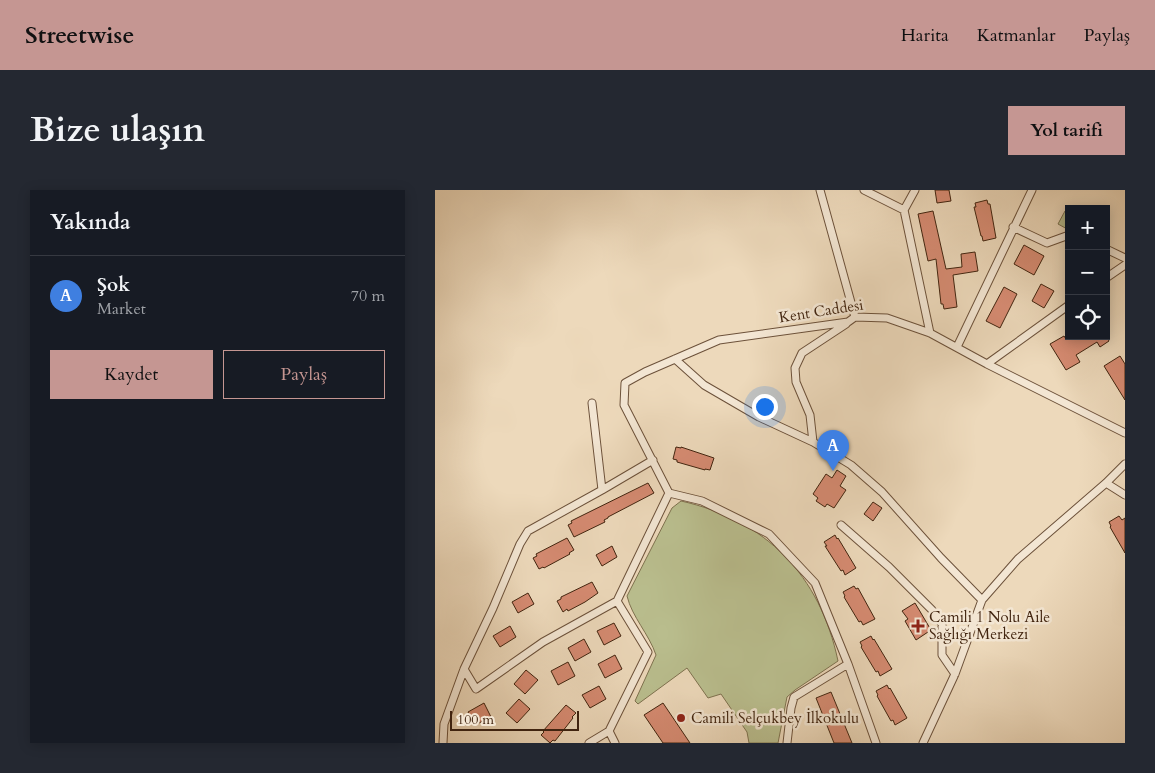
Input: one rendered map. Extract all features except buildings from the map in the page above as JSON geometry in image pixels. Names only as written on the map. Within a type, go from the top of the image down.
[{"type":"street","points":[[820,190],[855,317]]},
{"type":"street","points":[[864,190],[904,210]]},
{"type":"street","points":[[915,190],[904,210],[930,333]]},
{"type":"street","points":[[957,347],[1032,190]]},
{"type":"street","points":[[1013,227],[1047,243],[1065,236]]},
{"type":"street","points":[[1108,250],[1125,258]]},
{"type":"street","points":[[1110,275],[1125,265]]},
{"type":"street","points":[[987,364],[1065,308]]},
{"type":"street","name":"Kent Caddesi","points":[[653,460],[625,405],[625,383],[645,372],[719,340],[848,322],[855,317],[887,318],[930,333],[987,364],[1125,433]]},
{"type":"street","points":[[813,442],[810,415],[796,382],[795,368],[802,353],[848,322]]},
{"type":"street","points":[[675,359],[704,384],[759,417],[813,442],[851,465],[882,492],[941,558],[982,600]]},
{"type":"street","points":[[592,403],[602,490]]},
{"type":"street","points":[[443,743],[444,724],[464,669],[493,608],[520,544],[528,531],[653,460],[669,493]]},
{"type":"street","points":[[923,743],[955,674],[982,600],[1018,559],[1107,483],[1125,464]]},
{"type":"street","points":[[1107,483],[1125,495]]},
{"type":"street","points":[[464,669],[476,689],[543,642],[617,601],[669,493]]},
{"type":"street","points":[[669,493],[702,501],[769,534],[815,583],[848,664],[876,743]]},
{"type":"street","points":[[841,525],[889,567],[932,610],[942,624],[942,655],[955,674]]},
{"type":"street","points":[[589,743],[609,732],[648,652],[617,601]]},
{"type":"street","points":[[787,743],[794,697],[848,664]]},
{"type":"street","points":[[609,732],[615,743]]},
{"type":"green space","points":[[1065,211],[1065,228],[1058,224]]},
{"type":"green space","points":[[681,501],[711,510],[739,522],[763,537],[785,556],[803,578],[818,602],[830,630],[838,661],[787,697],[778,743],[749,743],[747,732],[721,694],[708,698],[687,668],[638,704],[635,701],[656,655],[629,604],[627,596],[672,508]]},
{"type":"place","name":"Şok","points":[[833,471]]},
{"type":"place","name":"Camili 1 Nolu Aile Sağlığı Merkezi","points":[[918,626]]},
{"type":"place","name":"Camili Selçukbey İlkokulu","points":[[681,718]]}]
